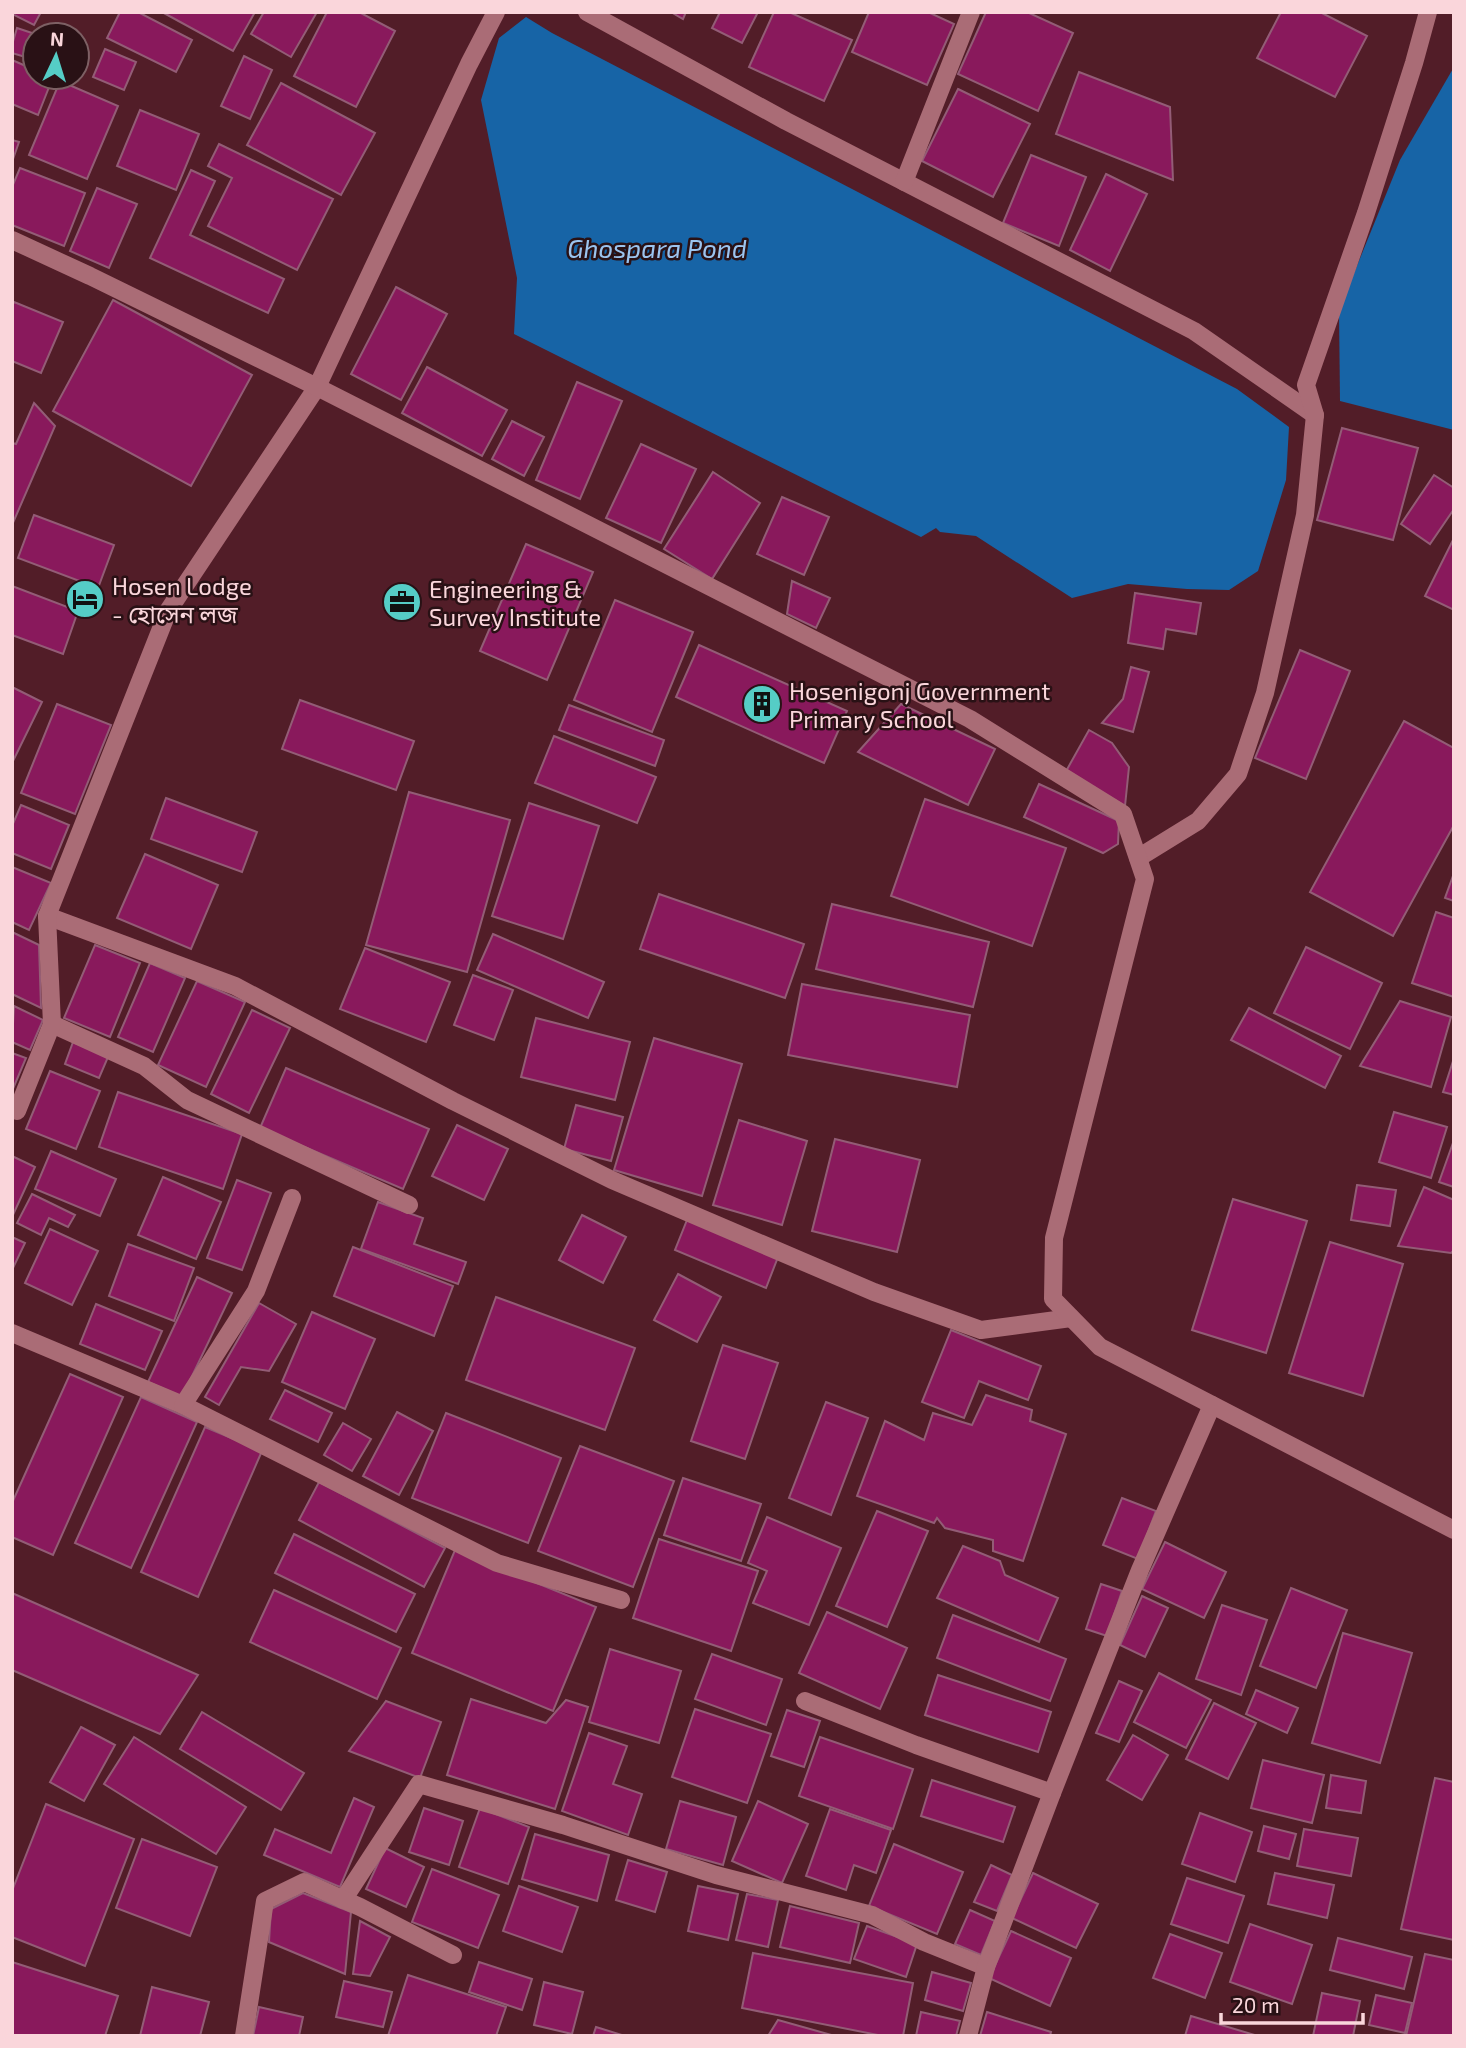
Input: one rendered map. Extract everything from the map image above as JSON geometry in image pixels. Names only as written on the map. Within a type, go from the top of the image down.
[{"type":"street","points":[[17,1111],[52,1024],[47,916],[168,611],[317,387],[496,12]]},
{"type":"street","points":[[587,12],[786,121],[1194,331],[1315,415]]},
{"type":"street","points":[[904,182],[971,12]]},
{"type":"street","points":[[1138,858],[1198,821],[1238,774],[1265,693],[1305,515],[1315,415],[1306,385],[1366,213],[1428,12]]},
{"type":"street","points":[[12,240],[90,275],[317,387],[970,719],[1123,814],[1145,879],[1054,1238],[1053,1299],[1100,1347],[1454,1530]]},
{"type":"street","points":[[47,916],[235,986],[453,1101],[612,1180],[874,1292],[981,1330],[1071,1318]]},
{"type":"street","points":[[52,1024],[144,1066],[187,1100],[409,1205]]},
{"type":"street","points":[[183,1405],[256,1291],[292,1198]]},
{"type":"street","points":[[12,1333],[183,1405],[497,1563],[621,1600]]},
{"type":"street","points":[[968,2036],[986,1966],[1052,1793],[1140,1570],[1212,1405]]},
{"type":"street","points":[[805,1701],[916,1745],[1052,1793]]},
{"type":"street","points":[[343,1899],[419,1784],[563,1825],[716,1875],[872,1915],[924,1942],[986,1966]]},
{"type":"street","points":[[244,2036],[265,1901],[303,1882],[343,1899],[453,1955]]},
{"type":"water","name":"Ghospara Pond","points":[[526,17],[552,33],[1237,389],[1289,427],[1286,480],[1258,571],[1229,590],[1128,584],[1072,598],[976,536],[940,532],[936,528],[921,537],[514,334],[517,278],[481,100],[499,38]]},
{"type":"water","points":[[1454,67],[1454,430],[1340,401],[1339,310],[1400,160]]},
{"type":"building","points":[[41,12],[36,21],[26,21],[12,14]]},
{"type":"building","points":[[120,12],[138,12],[192,40],[176,72],[107,38]]},
{"type":"building","points":[[162,12],[255,12],[233,51]]},
{"type":"building","points":[[264,12],[317,12],[291,57],[251,34]]},
{"type":"building","points":[[327,12],[359,12],[395,31],[356,107],[294,76]]},
{"type":"building","points":[[671,12],[686,12],[683,19]]},
{"type":"building","points":[[720,12],[758,12],[742,43],[712,28]]},
{"type":"building","points":[[774,12],[789,12],[852,40],[824,101],[749,67]]},
{"type":"building","points":[[869,12],[928,12],[954,24],[927,85],[852,52]]},
{"type":"building","points":[[986,12],[1027,12],[1073,33],[1038,111],[958,74]]},
{"type":"building","points":[[1281,12],[1320,12],[1367,36],[1335,97],[1257,58]]},
{"type":"building","points":[[17,28],[21,29],[21,56],[12,53]]},
{"type":"building","points":[[105,49],[136,62],[124,90],[93,77]]},
{"type":"building","points":[[244,56],[272,70],[250,119],[221,106]]},
{"type":"building","points":[[12,60],[21,64],[21,91],[47,91],[38,115],[12,104]]},
{"type":"building","points":[[1079,72],[1170,107],[1173,180],[1056,134]]},
{"type":"building","points":[[281,83],[375,133],[341,195],[247,145]]},
{"type":"building","points":[[958,89],[1030,124],[993,197],[922,161]]},
{"type":"building","points":[[56,91],[83,91],[118,106],[87,179],[29,155]]},
{"type":"building","points":[[140,110],[199,134],[176,190],[117,166]]},
{"type":"building","points":[[12,140],[19,142],[12,162]]},
{"type":"building","points":[[219,144],[333,199],[297,270],[208,226],[232,178],[208,166]]},
{"type":"building","points":[[1031,155],[1086,177],[1059,246],[1003,223]]},
{"type":"building","points":[[20,168],[85,193],[64,246],[12,225],[12,187]]},
{"type":"building","points":[[191,170],[215,181],[190,235],[284,279],[268,313],[150,258]]},
{"type":"building","points":[[1106,174],[1147,194],[1110,271],[1070,250]]},
{"type":"building","points":[[97,188],[137,204],[109,268],[70,251]]},
{"type":"building","points":[[396,287],[447,314],[401,400],[351,374]]},
{"type":"building","points":[[113,300],[252,375],[191,486],[53,411]]},
{"type":"building","points":[[14,302],[63,322],[41,373],[12,361]]},
{"type":"building","points":[[427,367],[507,410],[482,456],[402,413]]},
{"type":"building","points":[[577,382],[622,401],[580,499],[536,480]]},
{"type":"building","points":[[34,403],[55,426],[12,525],[12,443],[16,444]]},
{"type":"building","points":[[512,421],[544,437],[524,476],[492,459]]},
{"type":"building","points":[[1342,428],[1418,448],[1393,540],[1317,520]]},
{"type":"building","points":[[641,444],[696,469],[661,543],[606,518]]},
{"type":"building","points":[[713,472],[760,503],[712,579],[664,549]]},
{"type":"building","points":[[1434,475],[1454,488],[1454,509],[1430,544],[1401,524]]},
{"type":"building","points":[[782,497],[829,517],[804,575],[757,554]]},
{"type":"building","points":[[34,515],[114,545],[98,588],[18,558]]},
{"type":"building","points":[[1454,538],[1454,610],[1425,596]]},
{"type":"building","points":[[526,544],[593,572],[547,680],[480,651]]},
{"type":"building","points":[[792,581],[830,598],[816,628],[787,614]]},
{"type":"building","points":[[12,586],[78,611],[63,654],[12,635]]},
{"type":"building","points":[[1135,593],[1201,603],[1196,634],[1166,629],[1163,649],[1128,643]]},
{"type":"building","points":[[615,600],[693,632],[652,732],[574,700]]},
{"type":"building","name":"Hosenigonj Government Primary School","points":[[699,645],[847,711],[824,763],[676,697]]},
{"type":"building","points":[[1300,650],[1350,671],[1306,779],[1255,758]]},
{"type":"building","points":[[1131,667],[1149,672],[1133,732],[1102,723],[1123,699]]},
{"type":"building","points":[[12,687],[42,702],[12,763]]},
{"type":"building","points":[[300,700],[414,741],[396,790],[282,749]]},
{"type":"building","points":[[57,704],[111,725],[75,814],[21,793]]},
{"type":"building","points":[[901,704],[995,749],[968,805],[858,752]]},
{"type":"building","points":[[569,705],[664,740],[655,766],[559,730]]},
{"type":"building","points":[[1404,721],[1454,748],[1454,825],[1393,936],[1310,892]]},
{"type":"building","points":[[1089,730],[1112,743],[1129,767],[1125,806],[1065,773]]},
{"type":"building","points":[[554,736],[656,777],[637,823],[535,783]]},
{"type":"building","points":[[1039,784],[1119,821],[1118,844],[1103,853],[1024,817]]},
{"type":"building","points":[[409,792],[510,820],[467,972],[366,945]]},
{"type":"building","points":[[166,798],[257,832],[242,872],[151,839]]},
{"type":"building","points":[[925,799],[1066,848],[1032,946],[891,896]]},
{"type":"building","points":[[529,803],[599,826],[563,939],[492,916]]},
{"type":"building","points":[[21,805],[69,825],[51,869],[12,853],[12,826]]},
{"type":"building","points":[[145,854],[218,885],[191,949],[117,918]]},
{"type":"building","points":[[12,867],[51,883],[29,930],[12,922]]},
{"type":"building","points":[[1454,873],[1454,901],[1445,898]]},
{"type":"building","points":[[659,894],[804,944],[785,998],[640,949]]},
{"type":"building","points":[[832,904],[989,942],[973,1007],[816,969]]},
{"type":"building","points":[[1436,912],[1454,918],[1454,997],[1412,983]]},
{"type":"building","points":[[12,932],[39,945],[41,1008],[12,994]]},
{"type":"building","points":[[493,934],[604,982],[588,1018],[477,970]]},
{"type":"building","points":[[95,945],[140,963],[110,1037],[64,1018]]},
{"type":"building","points":[[1306,947],[1382,983],[1350,1049],[1274,1013]]},
{"type":"building","points":[[365,948],[450,982],[426,1042],[340,1009]]},
{"type":"building","points":[[150,963],[185,978],[153,1052],[118,1037]]},
{"type":"building","points":[[473,975],[513,990],[494,1040],[454,1025]]},
{"type":"building","points":[[197,981],[245,1002],[206,1087],[158,1065]]},
{"type":"building","points":[[802,984],[970,1015],[957,1087],[788,1055]]},
{"type":"building","points":[[1400,1001],[1451,1017],[1431,1087],[1360,1066]]},
{"type":"building","points":[[14,1006],[43,1020],[30,1050],[12,1042]]},
{"type":"building","points":[[1249,1008],[1341,1056],[1325,1088],[1231,1040]]},
{"type":"building","points":[[252,1010],[290,1028],[249,1113],[211,1094]]},
{"type":"building","points":[[536,1018],[630,1042],[615,1100],[521,1077]]},
{"type":"building","points":[[654,1038],[742,1064],[702,1196],[614,1170]]},
{"type":"building","points":[[73,1042],[108,1057],[99,1078],[65,1064]]},
{"type":"building","points":[[12,1053],[26,1058],[12,1091]]},
{"type":"building","points":[[1454,1058],[1454,1095],[1443,1092]]},
{"type":"building","points":[[286,1068],[429,1129],[403,1189],[260,1128]]},
{"type":"building","points":[[50,1071],[100,1091],[76,1149],[26,1129]]},
{"type":"building","points":[[118,1092],[242,1134],[223,1189],[99,1147]]},
{"type":"building","points":[[576,1105],[623,1117],[611,1161],[564,1149]]},
{"type":"building","points":[[1394,1112],[1447,1127],[1431,1178],[1379,1162]]},
{"type":"building","points":[[739,1120],[807,1141],[782,1225],[713,1205]]},
{"type":"building","points":[[457,1125],[508,1149],[484,1200],[432,1176]]},
{"type":"building","points":[[835,1139],[920,1160],[897,1252],[812,1231]]},
{"type":"building","points":[[1454,1140],[1454,1187],[1439,1182]]},
{"type":"building","points":[[51,1151],[116,1179],[100,1216],[35,1189]]},
{"type":"building","points":[[12,1156],[35,1167],[12,1217]]},
{"type":"building","points":[[163,1177],[221,1202],[196,1259],[138,1235]]},
{"type":"building","points":[[237,1180],[271,1193],[242,1270],[207,1258]]},
{"type":"building","points":[[1357,1185],[1396,1190],[1390,1226],[1351,1220]]},
{"type":"building","points":[[1424,1187],[1454,1200],[1454,1250],[1451,1253],[1398,1246]]},
{"type":"building","points":[[32,1194],[75,1215],[68,1227],[49,1218],[41,1235],[17,1223]]},
{"type":"building","points":[[1233,1199],[1307,1221],[1266,1353],[1192,1330]]},
{"type":"building","points":[[378,1202],[423,1218],[414,1244],[466,1262],[458,1284],[361,1249]]},
{"type":"building","points":[[582,1215],[626,1237],[603,1283],[559,1260]]},
{"type":"building","points":[[687,1220],[778,1257],[766,1288],[675,1250]]},
{"type":"building","points":[[50,1229],[98,1251],[72,1305],[25,1283]]},
{"type":"building","points":[[12,1237],[25,1243],[12,1270]]},
{"type":"building","points":[[1330,1242],[1403,1264],[1363,1396],[1289,1373]]},
{"type":"building","points":[[128,1244],[194,1268],[174,1321],[109,1296]]},
{"type":"building","points":[[353,1247],[453,1286],[434,1336],[334,1296]]},
{"type":"building","points":[[678,1274],[721,1297],[697,1342],[654,1320]]},
{"type":"building","points":[[197,1277],[232,1293],[182,1397],[148,1382]]},
{"type":"building","points":[[496,1297],[635,1348],[605,1430],[466,1380]]},
{"type":"building","points":[[259,1303],[296,1324],[269,1371],[241,1367],[219,1405],[205,1397]]},
{"type":"building","points":[[96,1304],[162,1331],[145,1370],[80,1344]]},
{"type":"building","points":[[312,1312],[375,1339],[345,1409],[282,1382]]},
{"type":"building","points":[[951,1330],[1041,1366],[1028,1400],[979,1381],[964,1418],[922,1402]]},
{"type":"building","points":[[723,1345],[778,1363],[745,1459],[691,1441]]},
{"type":"building","points":[[70,1374],[123,1397],[53,1555],[12,1537],[12,1503]]},
{"type":"building","points":[[285,1390],[332,1413],[318,1442],[270,1419]]},
{"type":"building","points":[[986,1395],[1032,1410],[1030,1421],[1066,1434],[1023,1561],[993,1551],[993,1540],[945,1528],[937,1518],[934,1523],[857,1496],[885,1421],[924,1440],[933,1413],[972,1425]]},
{"type":"building","points":[[141,1397],[197,1422],[131,1568],[75,1543]]},
{"type":"building","points":[[826,1402],[868,1418],[831,1515],[789,1498]]},
{"type":"building","points":[[397,1412],[433,1431],[399,1495],[363,1476]]},
{"type":"building","points":[[446,1413],[561,1458],[528,1543],[412,1498]]},
{"type":"building","points":[[343,1423],[371,1439],[352,1471],[324,1455]]},
{"type":"building","points":[[205,1427],[262,1451],[198,1597],[141,1572]]},
{"type":"building","points":[[580,1446],[674,1481],[633,1587],[538,1551]]},
{"type":"building","points":[[683,1478],[761,1504],[741,1561],[664,1535]]},
{"type":"building","points":[[319,1482],[445,1548],[424,1587],[299,1520]]},
{"type":"building","points":[[1122,1498],[1156,1511],[1138,1559],[1103,1545]]},
{"type":"building","points":[[877,1511],[928,1531],[887,1627],[836,1606]]},
{"type":"building","points":[[767,1517],[841,1548],[809,1625],[753,1603],[767,1571],[748,1563]]},
{"type":"building","points":[[294,1534],[415,1594],[396,1632],[275,1573]]},
{"type":"building","points":[[659,1539],[758,1571],[731,1651],[633,1618]]},
{"type":"building","points":[[1165,1542],[1226,1572],[1204,1618],[1142,1589]]},
{"type":"building","points":[[963,1546],[1000,1561],[1005,1575],[1058,1598],[1039,1642],[937,1598]]},
{"type":"building","points":[[455,1550],[596,1607],[553,1711],[412,1653]]},
{"type":"building","points":[[1101,1584],[1122,1591],[1107,1636],[1086,1629]]},
{"type":"building","points":[[1291,1588],[1347,1610],[1316,1688],[1260,1666]]},
{"type":"building","points":[[274,1590],[401,1648],[377,1699],[250,1642]]},
{"type":"building","points":[[12,1593],[198,1675],[160,1734],[12,1670]]},
{"type":"building","points":[[1142,1596],[1168,1608],[1145,1657],[1120,1645]]},
{"type":"building","points":[[1222,1605],[1267,1620],[1241,1695],[1196,1679]]},
{"type":"building","points":[[827,1612],[907,1648],[880,1709],[799,1673]]},
{"type":"building","points":[[953,1615],[1066,1659],[1050,1701],[937,1658]]},
{"type":"building","points":[[1343,1633],[1412,1653],[1380,1763],[1312,1743]]},
{"type":"building","points":[[610,1649],[681,1671],[659,1743],[589,1722]]},
{"type":"building","points":[[712,1654],[782,1679],[766,1725],[695,1699]]},
{"type":"building","points":[[1159,1673],[1211,1700],[1186,1748],[1134,1722]]},
{"type":"building","points":[[938,1675],[1051,1712],[1038,1752],[925,1715]]},
{"type":"building","points":[[1119,1681],[1142,1691],[1119,1742],[1096,1733]]},
{"type":"building","points":[[1256,1690],[1298,1708],[1287,1733],[1246,1714]]},
{"type":"building","points":[[471,1699],[546,1723],[566,1700],[588,1707],[555,1809],[447,1775]]},
{"type":"building","points":[[386,1701],[441,1722],[420,1778],[349,1751]]},
{"type":"building","points":[[1214,1703],[1256,1723],[1228,1779],[1186,1759]]},
{"type":"building","points":[[695,1709],[771,1734],[747,1803],[672,1777]]},
{"type":"building","points":[[787,1710],[820,1721],[804,1767],[771,1756]]},
{"type":"building","points":[[202,1712],[304,1773],[281,1810],[180,1749]]},
{"type":"building","points":[[81,1727],[115,1745],[84,1801],[50,1782]]},
{"type":"building","points":[[589,1733],[627,1746],[613,1784],[642,1794],[628,1835],[562,1811]]},
{"type":"building","points":[[1133,1735],[1168,1755],[1142,1800],[1107,1780]]},
{"type":"building","points":[[134,1737],[246,1807],[216,1854],[104,1784]]},
{"type":"building","points":[[820,1737],[913,1769],[893,1829],[799,1796]]},
{"type":"building","points":[[1263,1760],[1324,1775],[1312,1823],[1251,1808]]},
{"type":"building","points":[[1331,1775],[1366,1781],[1361,1813],[1326,1808]]},
{"type":"building","points":[[1435,1778],[1454,1782],[1454,1940],[1401,1929]]},
{"type":"building","points":[[932,1780],[1015,1807],[1003,1842],[921,1816]]},
{"type":"building","points":[[354,1798],[374,1807],[340,1887],[264,1855],[275,1829],[331,1853]]},
{"type":"building","points":[[680,1801],[736,1817],[723,1865],[666,1849]]},
{"type":"building","points":[[758,1801],[808,1824],[782,1883],[732,1861]]},
{"type":"building","points":[[46,1804],[134,1839],[85,1966],[12,1937],[12,1891]]},
{"type":"building","points":[[424,1808],[463,1821],[449,1865],[409,1852]]},
{"type":"building","points":[[480,1808],[529,1827],[508,1884],[459,1867]]},
{"type":"building","points":[[830,1809],[891,1830],[876,1873],[854,1865],[846,1890],[806,1876]]},
{"type":"building","points":[[1200,1813],[1252,1832],[1235,1882],[1182,1864]]},
{"type":"building","points":[[1264,1826],[1296,1834],[1289,1859],[1258,1851]]},
{"type":"building","points":[[1304,1829],[1358,1838],[1351,1876],[1297,1866]]},
{"type":"building","points":[[535,1834],[609,1855],[597,1901],[522,1879]]},
{"type":"building","points":[[142,1839],[217,1867],[190,1936],[116,1908]]},
{"type":"building","points":[[894,1844],[963,1872],[937,1934],[869,1906]]},
{"type":"building","points":[[385,1848],[424,1867],[406,1907],[366,1889]]},
{"type":"building","points":[[628,1860],[667,1872],[655,1912],[616,1900]]},
{"type":"building","points":[[991,1865],[1012,1875],[997,1911],[974,1902]]},
{"type":"building","points":[[432,1869],[499,1895],[478,1948],[412,1922]]},
{"type":"building","points":[[1033,1873],[1098,1904],[1076,1948],[1012,1918]]},
{"type":"building","points":[[1275,1873],[1334,1885],[1327,1918],[1268,1904]]},
{"type":"building","points":[[1187,1878],[1244,1896],[1228,1943],[1171,1924]]},
{"type":"building","points":[[519,1886],[578,1907],[562,1952],[503,1931]]},
{"type":"building","points":[[698,1886],[738,1894],[728,1940],[688,1931]]},
{"type":"building","points":[[303,1893],[351,1912],[345,1974],[269,1942],[271,1909]]},
{"type":"building","points":[[747,1894],[778,1900],[768,1947],[736,1940]]},
{"type":"building","points":[[790,1906],[859,1923],[850,1963],[780,1947]]},
{"type":"building","points":[[970,1910],[995,1921],[981,1955],[955,1944]]},
{"type":"building","points":[[360,1921],[390,1937],[370,1976],[353,1974]]},
{"type":"building","points":[[1250,1924],[1312,1945],[1292,2004],[1230,1982]]},
{"type":"building","points":[[867,1926],[917,1944],[906,1977],[854,1959]]},
{"type":"building","points":[[1011,1931],[1071,1958],[1050,2006],[989,1978]]},
{"type":"building","points":[[1170,1934],[1222,1953],[1205,1998],[1153,1978]]},
{"type":"building","points":[[1338,1938],[1412,1957],[1404,1989],[1330,1970]]},
{"type":"building","points":[[753,1953],[913,1983],[903,2036],[883,2036],[742,2008]]},
{"type":"building","points":[[1425,1954],[1454,1960],[1454,2036],[1406,2036]]},
{"type":"building","points":[[12,1962],[118,1996],[105,2036],[12,2036]]},
{"type":"building","points":[[479,1962],[532,1979],[522,2010],[469,1992]]},
{"type":"building","points":[[932,1972],[971,1983],[963,2011],[925,2000]]},
{"type":"building","points":[[408,1975],[506,2007],[496,2036],[388,2036]]},
{"type":"building","points":[[344,1981],[392,1992],[383,2027],[336,2017]]},
{"type":"building","points":[[544,1982],[583,1992],[572,2034],[534,2025]]},
{"type":"building","points":[[152,1987],[209,2002],[200,2036],[140,2036]]},
{"type":"building","points":[[1322,1993],[1360,2001],[1353,2036],[1313,2036]]},
{"type":"building","points":[[1376,1995],[1412,2003],[1405,2033],[1369,2025]]},
{"type":"building","points":[[259,2007],[303,2017],[299,2036],[253,2036]]},
{"type":"building","points":[[921,2012],[960,2021],[956,2036],[916,2036]]},
{"type":"building","points":[[987,2012],[1051,2032],[1050,2036],[980,2036]]},
{"type":"building","points":[[1191,2016],[1258,2036],[1185,2036]]},
{"type":"building","points":[[778,2020],[835,2036],[768,2036]]},
{"type":"building","points":[[596,2027],[625,2036],[593,2036]]},
{"type":"place","name":"Hosen Lodge - হোসেন লজ","points":[[85,599]]},
{"type":"place","name":"Engineering & Survey Institute","points":[[402,602]]},
{"type":"place","name":"Hosenigonj Government Primary School","points":[[762,704]]}]
